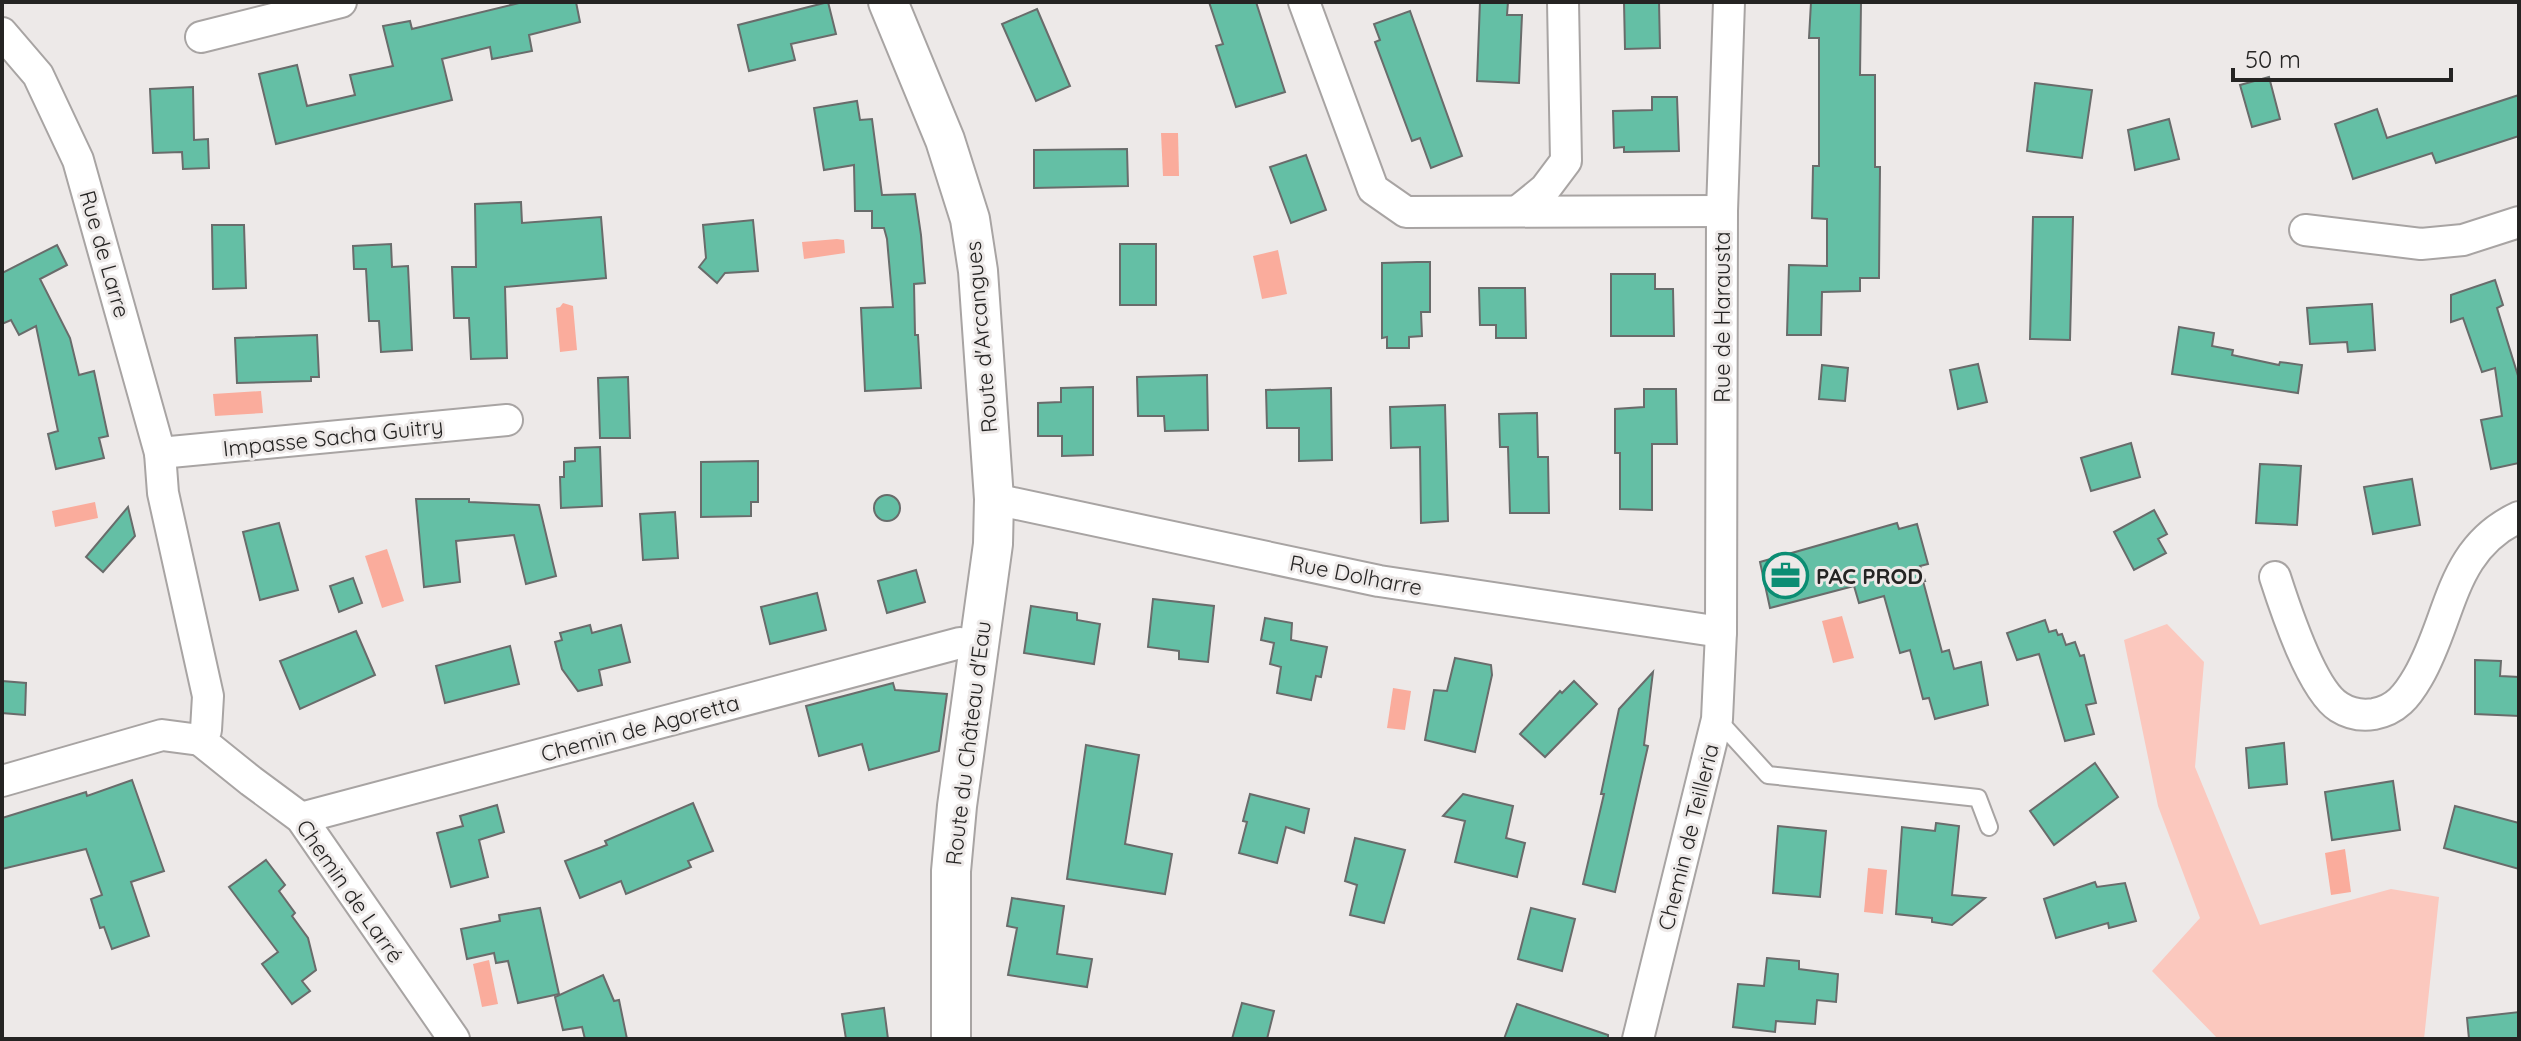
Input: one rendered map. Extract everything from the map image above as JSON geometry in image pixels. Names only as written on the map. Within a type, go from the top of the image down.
[{"type":"street","points":[[201,37],[341,2]]},
{"type":"street","name":"Route d'Arcangues","points":[[888,2],[945,140],[970,219],[978,271],[994,499],[993,544]]},
{"type":"street","points":[[1304,2],[1373,189],[1406,212],[1722,211]]},
{"type":"street","points":[[1563,2],[1566,161],[1591,210]]},
{"type":"street","name":"Rue de Harausta","points":[[1721,632],[1722,211],[1729,2]]},
{"type":"street","name":"Rue de Larre","points":[[2,33],[38,75],[78,160],[160,453],[163,493],[208,696],[206,730],[200,740]]},
{"type":"street","points":[[1518,211],[1545,189],[1566,161]]},
{"type":"street","points":[[2305,230],[2421,244],[2463,240],[2519,222]]},
{"type":"street","name":"Impasse Sacha Guitry","points":[[160,453],[507,420]]},
{"type":"street","name":"Rue Dolharre","points":[[994,499],[1379,581],[1721,632]]},
{"type":"street","points":[[2275,577],[2293,632],[2321,686],[2337,706],[2361,716],[2387,711],[2401,702],[2419,675],[2455,585],[2476,549],[2506,523],[2519,517]]},
{"type":"street","name":"Route du Château d'Eau","points":[[951,1039],[951,871],[993,544]]},
{"type":"street","name":"Chemin de Teilleria","points":[[1638,1039],[1717,719],[1721,632]]},
{"type":"street","name":"Chemin de Agoretta","points":[[301,818],[960,643],[980,646]]},
{"type":"street","points":[[2,781],[162,735],[200,740]]},
{"type":"street","name":"Chemin de Larré","points":[[200,740],[301,818],[454,1039]]},
{"type":"lane","points":[[1717,719],[1768,775],[1978,798],[1989,827]]},
{"type":"shaded area","points":[[1161,133],[1178,133],[1179,176],[1163,176]]},
{"type":"shaded area","points":[[844,240],[845,253],[804,259],[802,242]]},
{"type":"shaded area","points":[[1278,250],[1287,294],[1262,299],[1253,256]]},
{"type":"shaded area","points":[[563,303],[573,306],[577,350],[560,352],[556,308]]},
{"type":"shaded area","points":[[261,391],[263,413],[215,416],[213,394]]},
{"type":"shaded area","points":[[95,502],[98,518],[55,527],[52,511]]},
{"type":"shaded area","points":[[387,549],[404,601],[382,608],[365,556]]},
{"type":"shaded area","points":[[1842,616],[1854,658],[1833,663],[1822,621]]},
{"type":"shaded area","points":[[2167,624],[2204,662],[2195,767],[2260,925],[2391,889],[2439,897],[2424,1039],[2218,1039],[2152,971],[2200,918],[2158,806],[2124,640]]},
{"type":"shaded area","points":[[1393,688],[1411,691],[1405,730],[1387,728]]},
{"type":"shaded area","points":[[2345,849],[2351,892],[2331,895],[2325,853]]},
{"type":"shaded area","points":[[1868,868],[1887,870],[1883,914],[1864,912]]},
{"type":"shaded area","points":[[489,960],[498,1004],[482,1007],[473,964]]},
{"type":"building","points":[[523,2],[576,2],[580,22],[529,35],[532,51],[492,59],[490,47],[442,59],[452,100],[276,144],[259,74],[297,65],[307,106],[355,95],[350,75],[393,66],[383,26],[410,21],[412,29]]},
{"type":"building","points":[[828,2],[836,34],[791,44],[795,60],[749,71],[738,25]]},
{"type":"building","points":[[1209,2],[1256,2],[1285,92],[1236,107],[1216,46],[1223,44]]},
{"type":"building","points":[[1480,2],[1508,2],[1507,15],[1522,15],[1519,83],[1477,81]]},
{"type":"building","points":[[1624,2],[1659,2],[1660,48],[1625,49]]},
{"type":"building","points":[[1811,2],[1861,2],[1860,75],[1875,75],[1875,167],[1880,167],[1879,278],[1860,278],[1860,291],[1822,292],[1821,335],[1787,335],[1789,265],[1827,266],[1827,219],[1812,218],[1813,166],[1819,166],[1819,38],[1809,38]]},
{"type":"building","points":[[1037,9],[1070,86],[1036,101],[1002,24]]},
{"type":"building","points":[[1410,11],[1462,156],[1431,168],[1420,138],[1412,141],[1375,42],[1380,40],[1374,24]]},
{"type":"building","points":[[2269,77],[2280,119],[2252,127],[2240,85]]},
{"type":"building","points":[[2035,83],[2092,90],[2082,158],[2027,151]]},
{"type":"building","points":[[193,87],[194,140],[208,139],[209,168],[183,169],[182,152],[153,153],[150,89]]},
{"type":"building","points":[[2519,95],[2519,136],[2436,163],[2432,153],[2353,179],[2335,124],[2377,109],[2387,138]]},
{"type":"building","points":[[1652,97],[1677,97],[1679,151],[1624,152],[1624,147],[1614,148],[1613,111],[1652,110]]},
{"type":"building","points":[[857,101],[860,120],[872,119],[882,195],[915,194],[925,283],[914,284],[915,335],[918,335],[921,388],[865,391],[861,308],[893,307],[887,239],[884,228],[872,228],[872,211],[855,211],[854,165],[824,170],[814,108]]},
{"type":"building","points":[[2169,119],[2179,159],[2135,170],[2128,130]]},
{"type":"building","points":[[1127,149],[1128,186],[1034,188],[1034,150]]},
{"type":"building","points":[[1306,155],[1326,210],[1291,223],[1270,167]]},
{"type":"building","points":[[521,202],[522,223],[601,217],[606,278],[505,287],[507,358],[471,359],[469,318],[454,318],[452,267],[476,267],[475,204]]},
{"type":"building","points":[[2033,217],[2073,217],[2070,340],[2030,339]]},
{"type":"building","points":[[753,220],[758,271],[725,273],[717,283],[699,267],[706,258],[703,225]]},
{"type":"building","points":[[212,225],[244,225],[246,288],[213,289]]},
{"type":"building","points":[[391,244],[392,267],[408,266],[412,350],[381,352],[379,321],[369,321],[366,269],[354,269],[353,246]]},
{"type":"building","points":[[1120,244],[1156,244],[1156,305],[1120,305]]},
{"type":"building","points":[[57,245],[67,265],[40,279],[70,338],[79,375],[94,371],[108,436],[99,438],[104,458],[56,469],[48,434],[58,431],[36,326],[19,335],[11,320],[2,324],[2,273]]},
{"type":"building","points":[[1430,262],[1430,312],[1421,312],[1422,336],[1409,337],[1409,348],[1387,348],[1387,337],[1382,338],[1382,263]]},
{"type":"building","points":[[1611,274],[1655,274],[1655,289],[1673,289],[1674,336],[1611,336]]},
{"type":"building","points":[[2495,280],[2503,305],[2497,308],[2519,379],[2519,463],[2491,469],[2481,420],[2502,416],[2495,368],[2482,372],[2463,318],[2451,322],[2451,295]]},
{"type":"building","points":[[1479,288],[1525,288],[1526,338],[1496,338],[1496,325],[1480,325]]},
{"type":"building","points":[[2372,304],[2375,350],[2348,352],[2347,342],[2310,344],[2307,308]]},
{"type":"building","points":[[2179,327],[2214,333],[2212,346],[2233,350],[2232,355],[2279,365],[2280,362],[2302,365],[2298,393],[2172,374]]},
{"type":"building","points":[[317,335],[319,377],[311,377],[311,381],[237,383],[235,338]]},
{"type":"building","points":[[1978,364],[1987,402],[1958,409],[1950,370]]},
{"type":"building","points":[[1822,365],[1848,368],[1845,401],[1819,399]]},
{"type":"building","points":[[1207,375],[1208,430],[1165,431],[1164,416],[1138,416],[1137,377]]},
{"type":"building","points":[[628,377],[630,438],[600,438],[598,378]]},
{"type":"building","points":[[1093,387],[1093,455],[1062,456],[1062,436],[1038,436],[1038,403],[1061,402],[1061,388]]},
{"type":"building","points":[[1331,388],[1332,460],[1299,461],[1299,428],[1267,428],[1266,390]]},
{"type":"building","points":[[1644,389],[1676,389],[1677,444],[1652,444],[1652,510],[1620,509],[1620,453],[1615,453],[1615,409],[1644,407]]},
{"type":"building","points":[[1445,405],[1448,521],[1421,523],[1420,447],[1391,448],[1390,407]]},
{"type":"building","points":[[1537,413],[1538,457],[1548,457],[1549,513],[1510,513],[1508,447],[1500,447],[1499,414]]},
{"type":"building","points":[[2131,443],[2140,477],[2091,491],[2081,458]]},
{"type":"building","points":[[600,447],[602,506],[561,508],[560,477],[564,477],[564,462],[575,461],[575,448]]},
{"type":"building","points":[[758,461],[758,502],[751,502],[751,516],[701,517],[701,462]]},
{"type":"building","points":[[2260,464],[2301,466],[2297,525],[2256,523]]},
{"type":"building","points":[[2412,479],[2420,525],[2373,534],[2364,487]]},
{"type":"building","points":[[887,495],[896,499],[900,508],[896,517],[887,521],[878,517],[874,508],[878,499]]},
{"type":"building","points":[[416,499],[469,499],[469,502],[539,505],[556,576],[526,584],[514,535],[456,541],[460,582],[424,587]]},
{"type":"building","points":[[128,507],[135,536],[103,572],[86,557]]},
{"type":"building","points":[[2154,510],[2167,534],[2158,539],[2166,553],[2134,570],[2114,532]]},
{"type":"building","points":[[675,512],[678,558],[643,560],[640,514]]},
{"type":"building","points":[[279,523],[298,590],[260,600],[243,532]]},
{"type":"building","points":[[1897,523],[1899,529],[1917,524],[1928,564],[1920,566],[1942,652],[1949,650],[1954,669],[1981,662],[1988,705],[1935,719],[1929,698],[1923,699],[1910,650],[1900,653],[1884,596],[1859,603],[1854,586],[1770,608],[1760,562]]},
{"type":"building","points":[[916,570],[925,602],[887,613],[878,581]]},
{"type":"building","points":[[353,578],[362,603],[339,612],[330,586]]},
{"type":"building","points":[[817,593],[826,630],[770,644],[761,607]]},
{"type":"building","points":[[1153,599],[1214,606],[1208,662],[1179,659],[1179,651],[1148,647]]},
{"type":"building","points":[[1031,606],[1077,613],[1077,620],[1100,624],[1094,664],[1024,653]]},
{"type":"building","points":[[1265,618],[1292,623],[1291,640],[1327,647],[1321,677],[1316,676],[1311,700],[1277,693],[1281,667],[1270,664],[1274,643],[1261,640]]},
{"type":"building","points":[[2045,620],[2049,632],[2056,630],[2058,635],[2062,634],[2066,645],[2075,642],[2080,656],[2084,655],[2096,703],[2086,705],[2094,734],[2065,741],[2039,654],[2017,660],[2007,633]]},
{"type":"building","points":[[590,625],[592,633],[621,625],[630,662],[599,670],[602,685],[578,691],[562,669],[555,642],[562,640],[560,633]]},
{"type":"building","points":[[356,631],[375,675],[300,709],[280,661]]},
{"type":"building","points":[[510,646],[519,684],[445,703],[436,666]]},
{"type":"building","points":[[1455,658],[1491,665],[1492,675],[1475,752],[1425,740],[1434,690],[1447,691]]},
{"type":"building","points":[[2475,660],[2501,661],[2500,676],[2519,677],[2519,716],[2475,714]]},
{"type":"building","points":[[1653,672],[1644,745],[1648,746],[1615,892],[1583,884],[1604,794],[1601,794],[1619,709]]},
{"type":"building","points":[[2,681],[26,683],[25,715],[2,713]]},
{"type":"building","points":[[1574,681],[1597,704],[1545,757],[1520,734],[1560,691],[1562,693]]},
{"type":"building","points":[[893,683],[895,690],[947,694],[939,751],[869,770],[862,744],[819,756],[806,706]]},
{"type":"building","points":[[2284,743],[2287,784],[2249,788],[2246,748]]},
{"type":"building","points":[[1086,745],[1139,755],[1125,844],[1172,854],[1165,894],[1067,879]]},
{"type":"building","points":[[2095,763],[2118,797],[2054,845],[2030,811]]},
{"type":"building","points":[[132,780],[164,871],[131,882],[149,936],[112,949],[104,927],[100,928],[91,899],[102,895],[86,849],[2,869],[2,818],[86,792],[87,796]]},
{"type":"building","points":[[2393,781],[2400,830],[2332,840],[2325,792]]},
{"type":"building","points":[[1250,794],[1309,809],[1304,833],[1286,827],[1277,863],[1239,853]]},
{"type":"building","points":[[1463,794],[1513,806],[1506,838],[1525,843],[1517,877],[1455,862],[1465,821],[1443,816]]},
{"type":"building","points":[[693,803],[713,851],[688,861],[691,867],[626,894],[621,881],[580,898],[565,861],[607,845],[605,841]]},
{"type":"building","points":[[497,805],[504,832],[479,840],[488,877],[451,887],[437,833],[463,826],[460,816]]},
{"type":"building","points":[[2455,806],[2519,823],[2519,869],[2444,848]]},
{"type":"building","points":[[1936,823],[1959,826],[1952,895],[1985,898],[1952,925],[1932,922],[1932,918],[1896,914],[1902,827],[1935,831]]},
{"type":"building","points":[[1778,826],[1826,831],[1820,897],[1773,893]]},
{"type":"building","points":[[1355,838],[1405,850],[1384,923],[1350,915],[1357,885],[1345,881]]},
{"type":"building","points":[[266,860],[285,885],[279,891],[308,938],[316,970],[302,981],[310,991],[292,1004],[262,964],[278,952],[229,887]]},
{"type":"building","points":[[2095,882],[2097,887],[2125,883],[2136,921],[2109,928],[2108,923],[2056,938],[2044,899]]},
{"type":"building","points":[[1012,898],[1064,906],[1057,954],[1092,959],[1087,987],[1008,975],[1017,928],[1007,926]]},
{"type":"building","points":[[540,908],[559,994],[518,1003],[508,961],[496,963],[494,953],[467,959],[461,929],[500,921],[499,915]]},
{"type":"building","points":[[1531,908],[1575,919],[1562,971],[1518,959]]},
{"type":"building","points":[[1767,958],[1799,961],[1799,969],[1838,974],[1836,1002],[1817,1000],[1815,1024],[1776,1021],[1775,1032],[1733,1027],[1738,984],[1764,986]]},
{"type":"building","points":[[603,975],[614,1001],[619,1000],[627,1039],[585,1039],[582,1027],[563,1030],[555,997]]},
{"type":"building","points":[[1242,1003],[1274,1011],[1267,1039],[1232,1039]]},
{"type":"building","points":[[1517,1004],[1608,1035],[1608,1039],[1504,1039]]},
{"type":"building","points":[[884,1008],[888,1039],[846,1039],[842,1014]]},
{"type":"building","points":[[2519,1012],[2519,1039],[2469,1039],[2467,1018]]},
{"type":"place","name":"PAC PROD","points":[[1785,576]]}]
